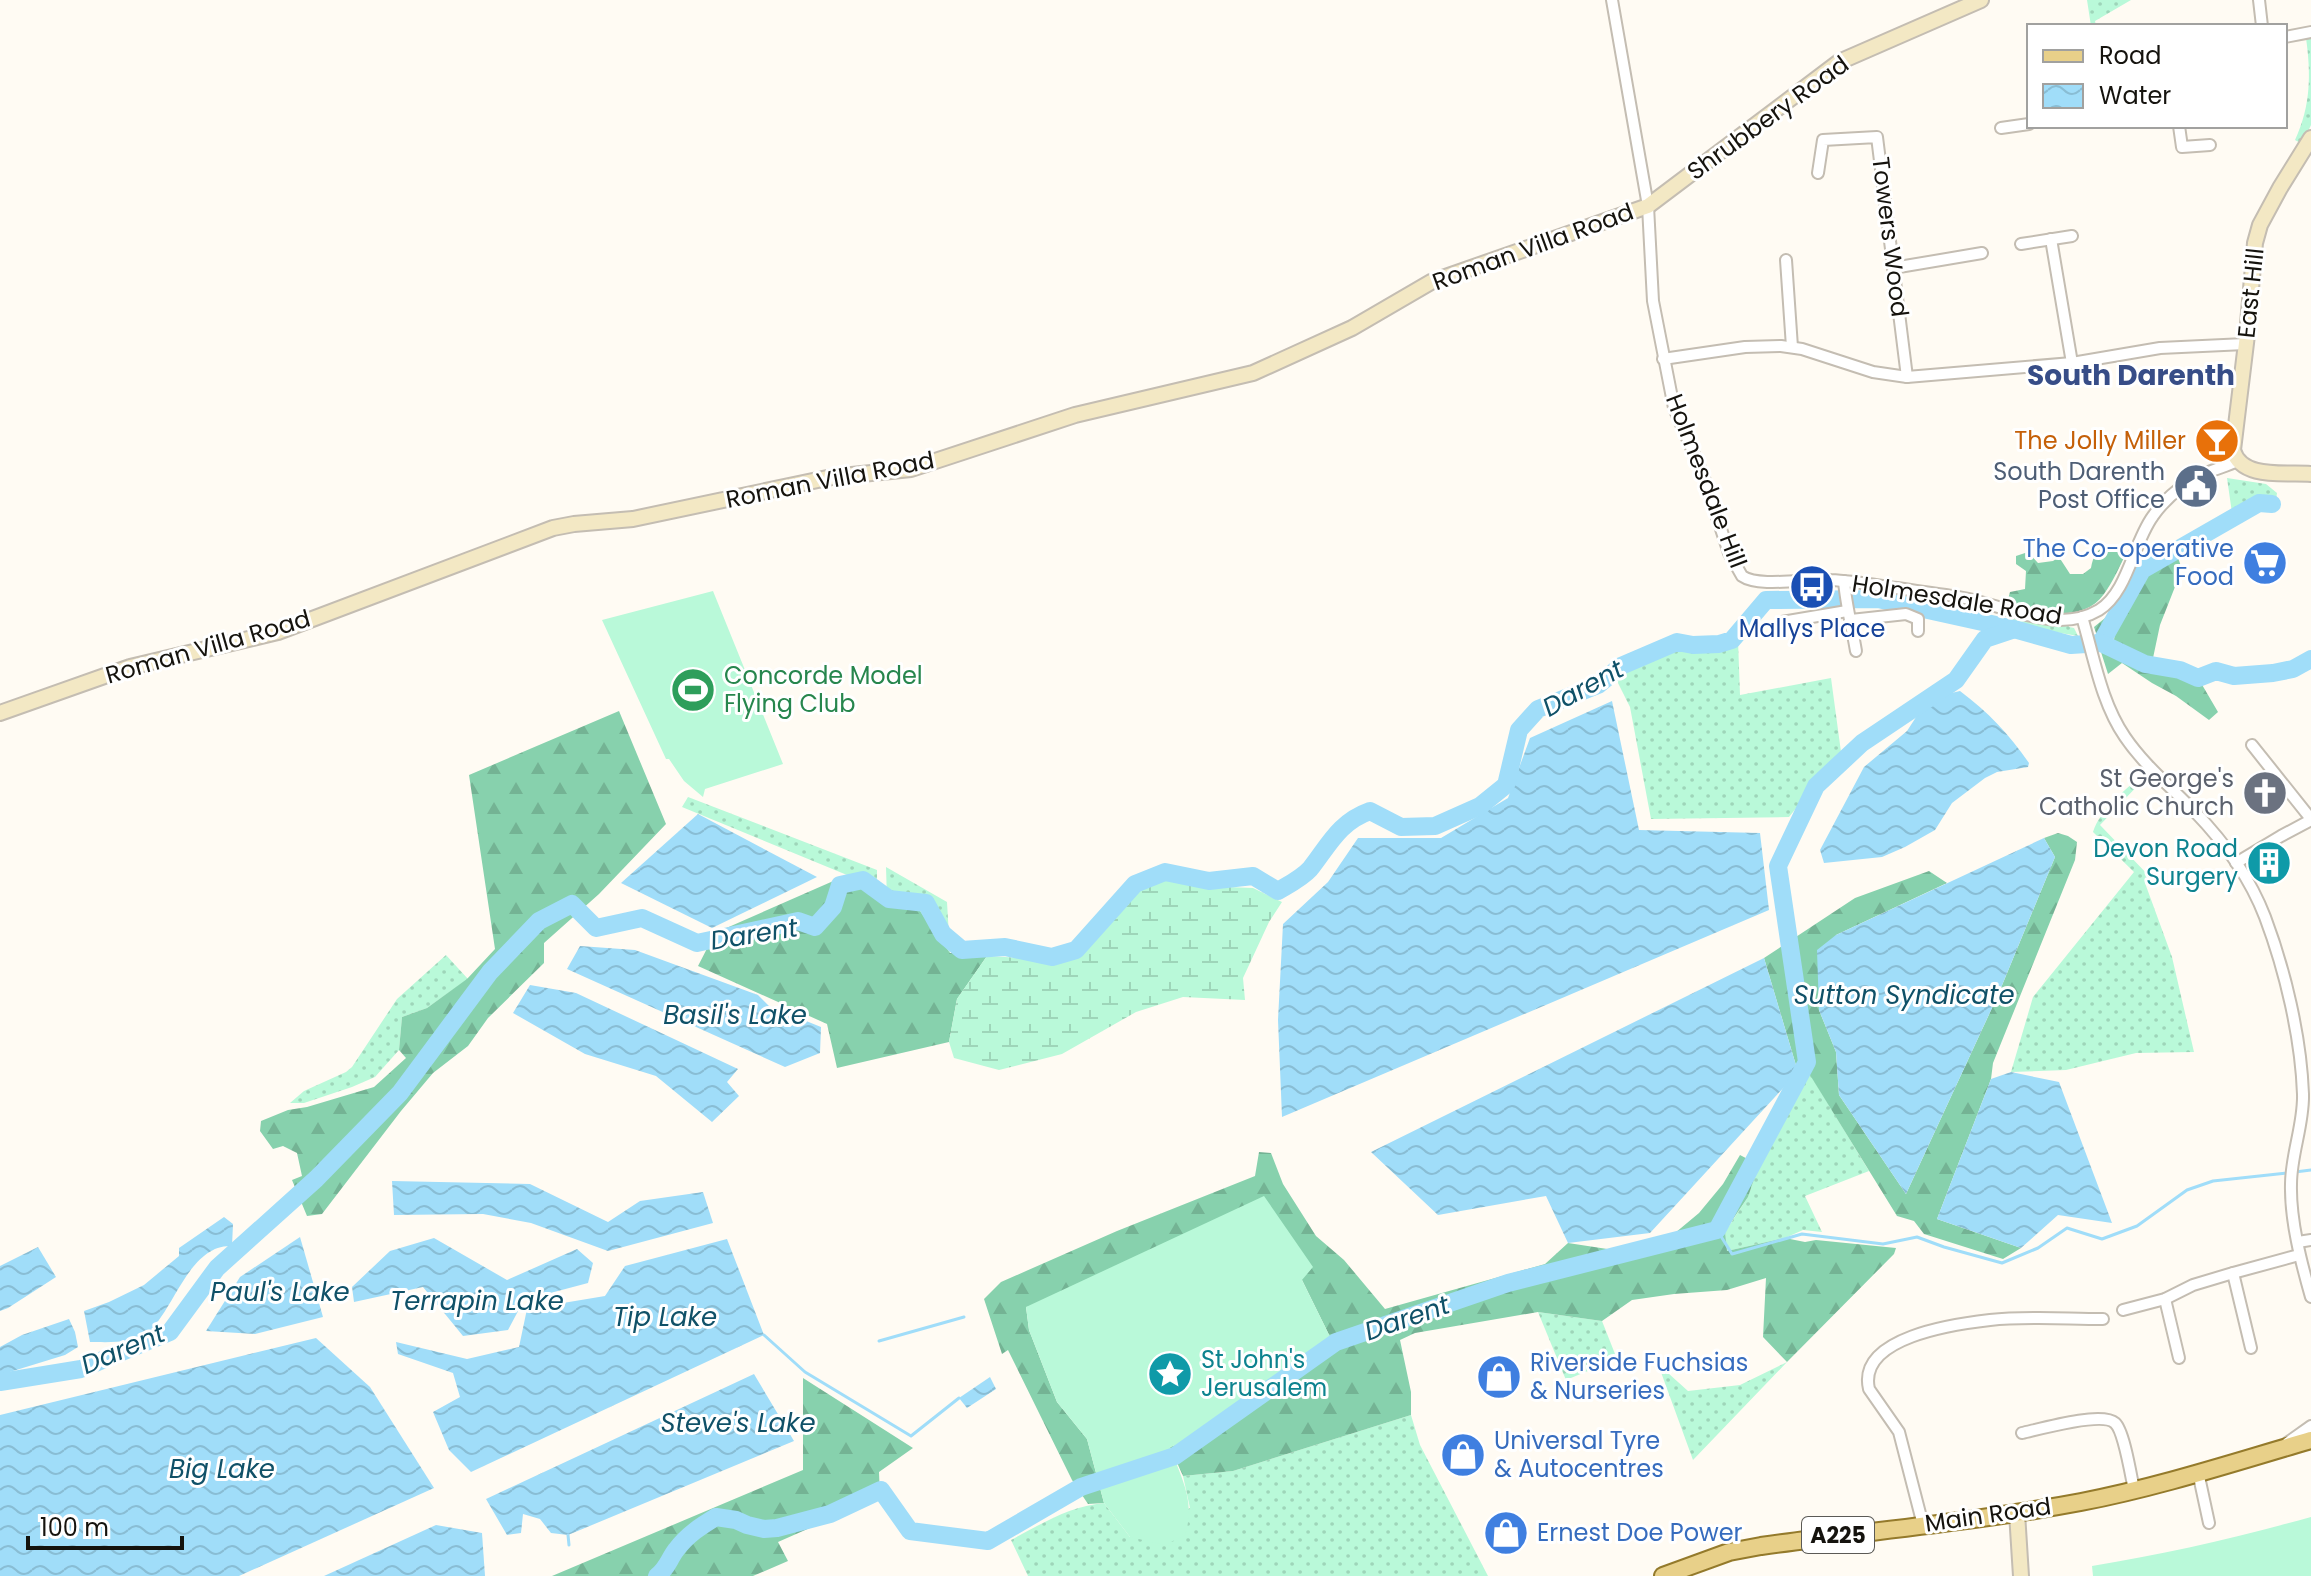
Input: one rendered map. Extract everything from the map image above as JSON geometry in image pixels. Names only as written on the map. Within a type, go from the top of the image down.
[{"type":"main road","name":"Main Road","points":[[1663,1576],[1746,1548],[2017,1513],[2134,1490],[2311,1440]]},
{"type":"street","name":"Holmesdale Hill","points":[[1612,0],[1648,206],[1653,301],[1674,408],[1703,475],[1729,553],[1738,573],[1747,580]]},
{"type":"street","name":"Shrubbery Road","points":[[1648,206],[1839,62],[1981,0]]},
{"type":"street","points":[[2259,0],[2262,24]]},
{"type":"street","points":[[2287,37],[2311,32]]},
{"type":"street","points":[[2001,128],[2027,124]]},
{"type":"street","points":[[2179,128],[2182,147],[2210,145]]},
{"type":"street","name":"Towers Wood","points":[[1818,173],[1823,140],[1877,137],[1907,377]]},
{"type":"street","name":"East Hill","points":[[2237,461],[2233,441],[2253,257],[2260,225],[2311,138]]},
{"type":"street","name":"Roman Villa Road","points":[[0,713],[130,667],[278,632],[553,528],[633,519],[832,477],[911,469],[1075,415],[1253,373],[1352,328],[1431,282],[1648,206]]},
{"type":"street","points":[[2021,244],[2072,236]]},
{"type":"street","points":[[2051,239],[2072,363]]},
{"type":"street","points":[[1893,268],[1982,253]]},
{"type":"street","points":[[1786,260],[1792,347]]},
{"type":"street","points":[[1663,359],[1745,347],[1792,347],[1873,372],[1907,377],[2072,363],[2160,348],[2245,344]]},
{"type":"street","points":[[2237,461],[2253,471],[2311,474]]},
{"type":"street","name":"Holmesdale Road","points":[[1747,580],[1813,579],[1969,599],[2039,617],[2084,622],[2108,603],[2122,581],[2151,518],[2169,498],[2194,478],[2237,461]]},
{"type":"street","points":[[1844,584],[1856,651]]},
{"type":"street","points":[[1782,622],[1848,611],[1906,614],[1918,619],[1918,631]]},
{"type":"street","points":[[2084,622],[2104,692],[2123,735],[2148,765],[2197,813],[2236,863],[2264,916],[2296,1030],[2307,1096],[2294,1154],[2291,1184],[2299,1255],[2311,1297]]},
{"type":"street","points":[[2236,863],[2311,819],[2259,747]]},
{"type":"street","points":[[2298,1242],[2311,1240]]},
{"type":"street","points":[[2123,1310],[2165,1299],[2193,1285],[2299,1255]]},
{"type":"street","points":[[2233,1273],[2251,1348]]},
{"type":"street","points":[[2165,1299],[2179,1358]]},
{"type":"street","points":[[1923,1525],[1899,1432],[1869,1389],[1867,1382],[1872,1363],[1897,1343],[1940,1328],[1993,1319],[2103,1319]]},
{"type":"street","points":[[2022,1433],[2094,1419],[2111,1420],[2118,1425],[2134,1490]]},
{"type":"street","points":[[2280,1449],[2311,1426]]},
{"type":"street","points":[[2198,1472],[2209,1523]]},
{"type":"street","points":[[2017,1513],[2021,1576]]},
{"type":"green space","points":[[2087,0],[2131,0],[2095,21],[2096,24],[2091,24]]},
{"type":"green space","points":[[2306,38],[2311,38],[2311,125],[2302,144],[2295,140],[2304,115],[2308,90]]},
{"type":"green space","points":[[2227,478],[2266,484],[2277,493],[2276,500],[2255,499],[2232,513]]},
{"type":"green space","points":[[2108,545],[2126,554],[2095,604],[2072,613],[2058,613],[2007,603],[2010,592],[2025,589],[2026,571],[2016,564],[2016,556],[2028,552],[2038,563],[2059,557],[2070,574],[2083,574],[2091,568],[2098,551]]},
{"type":"green space","points":[[2177,555],[2182,569],[2160,625],[2153,658],[2194,671],[2218,712],[2209,720],[2122,663],[2108,674],[2101,652],[2108,649],[2115,633],[2112,629],[2096,633],[2094,627],[2110,614],[2137,569],[2140,557],[2155,563]]},
{"type":"green space","name":"Concorde Model Flying Club","points":[[713,591],[783,764],[705,789],[703,797],[684,781],[666,759],[602,620]]},
{"type":"green space","points":[[2007,615],[2068,624],[2078,636],[2027,627],[2007,621]]},
{"type":"green space","points":[[1738,640],[1740,695],[1831,678],[1841,752],[1789,817],[1651,819],[1630,707],[1618,683],[1619,673],[1677,647],[1711,647]]},
{"type":"green space","points":[[619,711],[666,824],[599,894],[544,943],[544,963],[488,1018],[468,1046],[433,1073],[322,1214],[307,1216],[292,1180],[302,1176],[297,1153],[283,1146],[273,1149],[260,1131],[261,1121],[288,1110],[374,1087],[406,1058],[399,1050],[402,1017],[427,1008],[467,979],[495,949],[469,775]]},
{"type":"green space","points":[[2141,776],[2144,779],[2100,825],[2151,878],[2145,883],[2172,957],[2194,1052],[2136,1053],[2066,1070],[2011,1072],[2033,997],[2134,872],[2093,832],[2107,808]]},
{"type":"green space","points":[[688,797],[877,870],[877,893],[847,875],[682,807]]},
{"type":"green space","points":[[2058,833],[2077,842],[2075,860],[1993,1063],[1991,1079],[1937,1219],[2021,1248],[2003,1259],[1924,1234],[1914,1221],[1897,1216],[1810,1075],[1798,1072],[1764,958],[1855,898],[1929,871],[1947,883],[1836,935],[1819,1010],[1836,1052],[1839,1095],[1906,1194],[1998,995],[2055,857],[2044,838]]},
{"type":"green space","points":[[886,867],[947,902],[950,953],[920,911],[887,900]]},
{"type":"green space","points":[[847,875],[887,900],[920,911],[950,953],[987,956],[957,999],[949,1042],[837,1068],[827,1024],[698,966],[715,933]]},
{"type":"green space","points":[[1170,879],[1203,886],[1253,888],[1282,902],[1269,922],[1243,978],[1245,1000],[1183,997],[1136,1012],[1062,1054],[999,1070],[954,1058],[949,1042],[957,999],[987,956],[1057,960],[1089,945],[1140,886]]},
{"type":"green space","points":[[446,955],[468,979],[427,1008],[402,1017],[399,1050],[375,1077],[304,1103],[290,1103],[304,1091],[352,1067],[397,999]]},
{"type":"green space","points":[[1810,1074],[1869,1171],[1805,1196],[1822,1232],[1803,1230],[1785,1238],[1727,1251],[1725,1232],[1748,1197],[1759,1165]]},
{"type":"green space","points":[[1259,1152],[1271,1153],[1283,1184],[1316,1236],[1344,1260],[1385,1309],[1545,1264],[1568,1243],[1627,1252],[1669,1238],[1699,1213],[1723,1184],[1740,1155],[1759,1165],[1748,1197],[1725,1231],[1727,1251],[1785,1238],[1896,1248],[1894,1254],[1787,1362],[1763,1337],[1766,1278],[1727,1290],[1632,1300],[1602,1321],[1538,1312],[1415,1333],[1400,1340],[1411,1392],[1411,1415],[1233,1471],[1183,1476],[1170,1447],[1211,1433],[1254,1399],[1336,1349],[1302,1280],[1026,1307],[1029,1330],[1057,1402],[1087,1439],[1104,1503],[1088,1504],[1072,1480],[1008,1350],[1002,1354],[984,1299],[1001,1282],[1255,1176]]},
{"type":"green space","name":"St John's Jerusalem","points":[[1264,1196],[1313,1267],[1302,1280],[1336,1349],[1254,1399],[1211,1433],[1170,1447],[1188,1500],[1185,1535],[1165,1545],[1130,1537],[1104,1503],[1087,1439],[1057,1402],[1029,1330],[1026,1307]]},
{"type":"green space","points":[[1538,1312],[1602,1321],[1617,1359],[1566,1380]]},
{"type":"green space","points":[[1787,1362],[1693,1460],[1658,1364],[1688,1391],[1740,1385]]},
{"type":"green space","points":[[803,1378],[913,1448],[879,1472],[880,1497],[778,1542],[788,1561],[753,1576],[552,1576],[803,1470]]},
{"type":"green space","points":[[1411,1415],[1420,1445],[1488,1576],[1028,1576],[1011,1540],[1068,1512],[1104,1503],[1130,1537],[1190,1508],[1183,1476],[1233,1471]]},
{"type":"green space","points":[[2311,1517],[2311,1576],[2093,1576],[2092,1566],[2202,1544]]},
{"type":"water","points":[[1960,691],[2006,733],[2029,763],[2028,767],[1997,772],[1985,778],[1952,803],[1935,830],[1905,847],[1882,857],[1824,863],[1820,850],[1864,767],[1907,731],[1920,711],[1947,694]]},
{"type":"water","points":[[1612,701],[1639,830],[1760,833],[1769,910],[1282,1117],[1278,1020],[1283,924],[1328,882],[1358,838],[1441,838],[1508,798],[1530,738]]},
{"type":"water","points":[[698,814],[817,877],[712,928],[621,883]]},
{"type":"water","name":"Sutton Syndicate","points":[[2044,838],[2055,857],[1998,995],[1906,1194],[1839,1095],[1836,1052],[1819,1010],[1817,950],[1836,935]]},
{"type":"water","name":"Basil's Lake","points":[[580,946],[635,950],[758,995],[769,1006],[821,1027],[820,1053],[785,1067],[567,969]]},
{"type":"water","points":[[1764,958],[1798,1072],[1650,1233],[1568,1243],[1546,1196],[1438,1215],[1371,1152]]},
{"type":"water","points":[[530,985],[576,993],[738,1069],[727,1082],[739,1096],[712,1122],[656,1076],[585,1054],[513,1013]]},
{"type":"water","points":[[2011,1072],[2059,1082],[2112,1223],[2058,1215],[2021,1248],[1937,1219],[1991,1079]]},
{"type":"water","points":[[392,1181],[530,1184],[608,1222],[640,1201],[703,1192],[713,1223],[608,1251],[531,1223],[483,1214],[394,1215]]},
{"type":"water","points":[[224,1217],[233,1224],[232,1246],[219,1247],[198,1261],[150,1332],[129,1340],[90,1342],[84,1311],[144,1285],[179,1256],[179,1248]]},
{"type":"water","name":"Paul's Lake","points":[[300,1237],[323,1317],[255,1334],[206,1331],[240,1277]]},
{"type":"water","name":"Terrapin Lake","points":[[434,1238],[507,1280],[577,1249],[593,1263],[588,1283],[524,1300],[508,1330],[463,1336],[423,1287],[354,1302],[352,1287],[390,1251]]},
{"type":"water","name":"Tip Lake","points":[[727,1239],[764,1335],[471,1472],[449,1450],[433,1412],[460,1397],[453,1373],[398,1354],[396,1342],[467,1359],[519,1347],[527,1309],[605,1296],[625,1266]]},
{"type":"water","points":[[38,1247],[56,1277],[0,1311],[0,1266]]},
{"type":"water","points":[[69,1319],[78,1347],[65,1355],[0,1375],[0,1347],[22,1335]]},
{"type":"water","name":"Big Lake","points":[[316,1338],[370,1387],[434,1488],[239,1576],[0,1576],[0,1415]]},
{"type":"water","name":"Steve's Lake","points":[[754,1374],[794,1441],[568,1535],[551,1533],[540,1519],[523,1514],[521,1533],[507,1535],[486,1499]]},
{"type":"water","points":[[990,1377],[996,1389],[967,1408],[959,1398]]},
{"type":"water","points":[[436,1525],[482,1533],[485,1576],[324,1576]]},
{"type":"waterway","name":"Darent","points":[[2101,643],[2142,570],[2259,503],[2272,504]]},
{"type":"waterway","name":"Darent","points":[[0,1382],[81,1369],[170,1332],[217,1268],[316,1179],[400,1093],[490,972],[539,921],[572,904],[596,928],[642,918],[697,943],[798,921],[815,927],[833,907],[840,885],[863,880],[889,899],[926,903],[943,934],[962,950],[1005,947],[1052,957],[1076,950],[1135,884],[1165,872],[1209,881],[1253,876],[1278,891],[1307,872],[1350,821],[1370,811],[1401,827],[1435,826],[1480,806],[1506,785],[1519,730],[1538,709],[1598,685],[1621,666],[1677,642],[1693,645],[1732,640],[1766,600],[1878,599],[2071,645],[2101,643],[2145,664],[2180,670],[2198,678],[2216,671],[2234,676],[2273,673],[2293,669],[2311,659]]},
{"type":"waterway","name":"Darent","points":[[657,1576],[685,1540],[716,1517],[764,1529],[777,1528],[830,1514],[881,1490],[910,1531],[988,1541],[1081,1487],[1175,1456],[1336,1342],[1508,1283],[1717,1230],[1807,1062],[1778,866],[1816,786],[1862,743],[1956,680],[1985,639],[2012,630]]},
{"type":"waterway","points":[[2295,1172],[2311,1170]]},
{"type":"waterway","points":[[1717,1230],[1732,1254],[1802,1234],[1883,1244],[1917,1237],[2002,1263],[2038,1248],[2067,1228],[2102,1239],[2137,1226],[2187,1190],[2213,1181],[2287,1173]]},
{"type":"waterway","points":[[879,1341],[964,1317]]},
{"type":"waterway","points":[[764,1335],[805,1372],[911,1436],[959,1398]]},
{"type":"waterway","points":[[568,1535],[569,1545]]},
{"type":"place","name":"The Jolly Miller","points":[[2217,441]]},
{"type":"place","name":"South Darenth Post Office","points":[[2196,486]]},
{"type":"place","name":"The Co-operative Food","points":[[2265,563]]},
{"type":"place","name":"Mallys Place","points":[[1812,587]]},
{"type":"place","name":"Concorde Model Flying Club","points":[[693,690]]},
{"type":"place","name":"St George's Catholic Church","points":[[2265,793]]},
{"type":"place","name":"Devon Road Surgery","points":[[2269,863]]},
{"type":"place","name":"St John's Jerusalem","points":[[1170,1374]]},
{"type":"place","name":"Riverside Fuchsias & Nurseries","points":[[1499,1377]]},
{"type":"place","name":"Universal Tyre & Autocentres","points":[[1463,1455]]},
{"type":"place","name":"Ernest Doe Power","points":[[1506,1533]]},
{"type":"district","name":"South Darenth","points":[[2131,375]]}]
